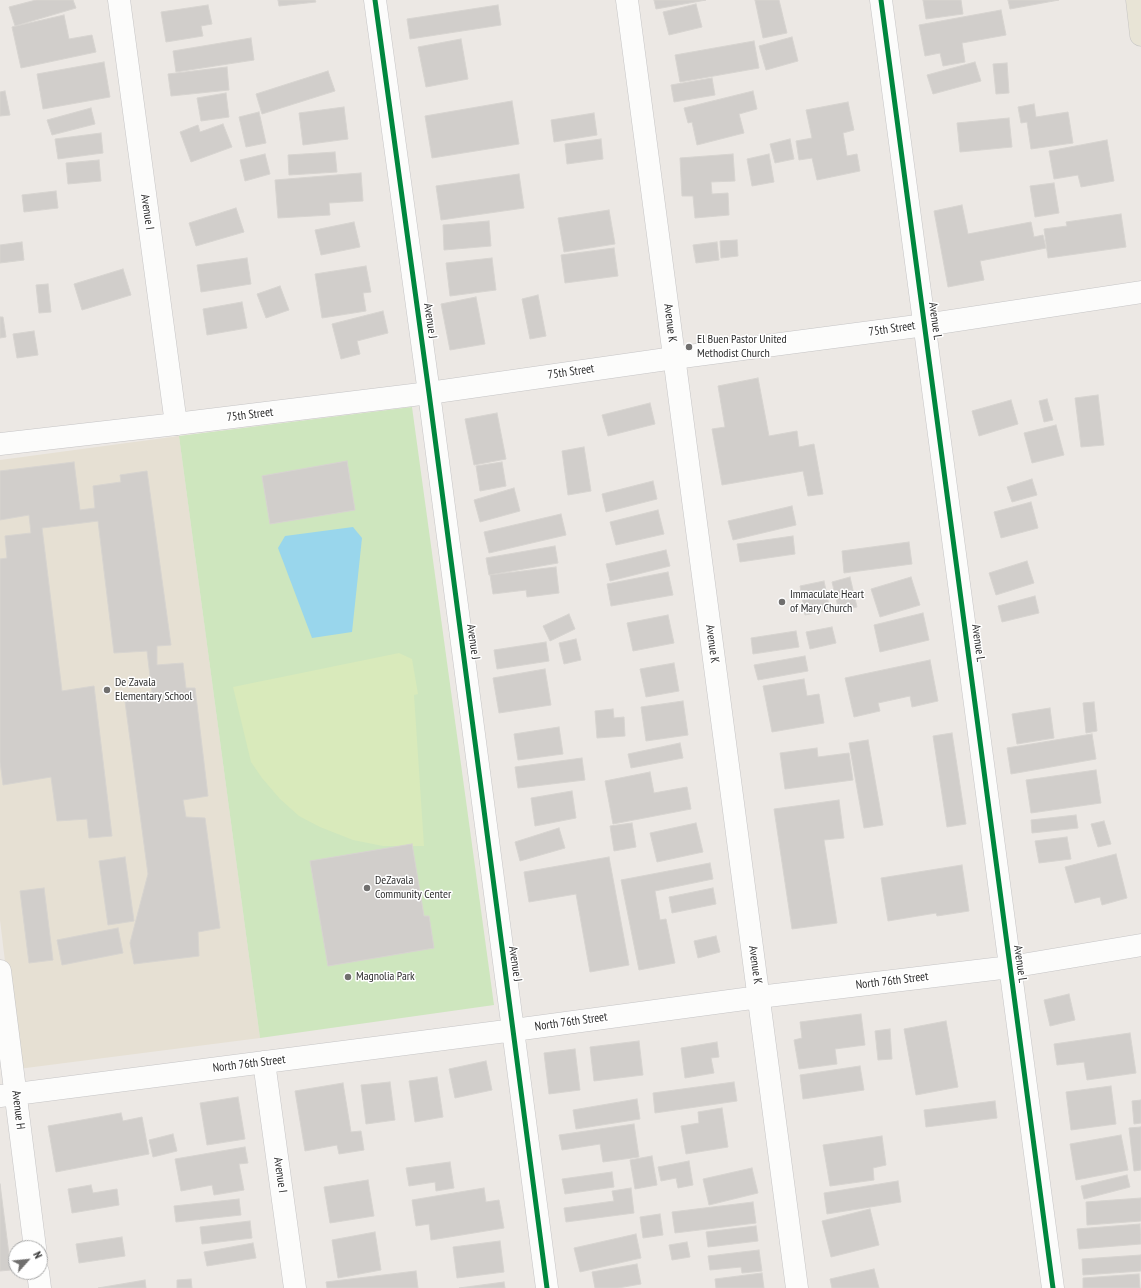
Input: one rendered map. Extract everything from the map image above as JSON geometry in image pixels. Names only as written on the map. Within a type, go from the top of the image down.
[{"type":"main road","points":[[1137,0],[1141,34]]},
{"type":"street","name":"Avenue I","points":[[119,0],[176,424]]},
{"type":"street","name":"Avenue J","points":[[375,0],[429,393],[547,1288]]},
{"type":"street","name":"Avenue K","points":[[627,0],[760,997],[774,1118],[797,1288]]},
{"type":"street","name":"Avenue L","points":[[881,0],[1053,1288]]},
{"type":"street","name":"75th Street","points":[[0,444],[429,393],[674,358],[925,325],[1141,292]]},
{"type":"street","name":"North 76th Street","points":[[8,1095],[1010,966],[1141,945]]},
{"type":"street","name":"Avenue H","points":[[0,971],[8,1095],[34,1240]]},
{"type":"street","name":"Avenue I","points":[[264,1062],[295,1288]]},
{"type":"shaded area","name":"De Zavala Elementary School","points":[[179,436],[260,1038],[18,1069],[0,920],[0,460]]},
{"type":"green space","points":[[412,407],[494,1005],[260,1038],[179,436]]},
{"type":"green space","points":[[399,653],[412,659],[418,694],[414,695],[424,846],[383,846],[353,840],[320,827],[299,816],[280,799],[262,778],[251,762],[233,687]]},
{"type":"water","points":[[353,527],[362,538],[352,632],[312,638],[278,548],[285,536]]},
{"type":"building","points":[[36,0],[73,0],[76,8],[15,26],[9,7]]},
{"type":"building","points":[[278,0],[315,0],[316,2],[279,6]]},
{"type":"building","points":[[654,0],[706,0],[656,9]]},
{"type":"building","points":[[755,0],[779,0],[787,33],[763,38]]},
{"type":"building","points":[[923,0],[961,0],[963,14],[926,19]]},
{"type":"building","points":[[1008,0],[1059,0],[1010,9]]},
{"type":"building","points":[[696,4],[702,27],[669,35],[663,12]]},
{"type":"building","points":[[208,5],[212,24],[201,26],[203,36],[166,42],[161,12]]},
{"type":"building","points":[[498,5],[501,25],[410,39],[407,19]]},
{"type":"building","points":[[1001,10],[1006,35],[962,43],[965,62],[943,66],[940,53],[925,56],[919,25]]},
{"type":"building","points":[[64,15],[69,39],[92,35],[96,52],[21,68],[12,27]]},
{"type":"building","points":[[792,37],[798,61],[766,70],[759,46]]},
{"type":"building","points":[[251,38],[254,60],[176,72],[173,51]]},
{"type":"building","points":[[461,39],[468,79],[426,87],[418,47]]},
{"type":"building","points":[[754,41],[759,68],[680,82],[675,55]]},
{"type":"building","points":[[104,62],[110,97],[43,109],[37,74]]},
{"type":"building","points":[[975,62],[981,81],[933,94],[927,75]]},
{"type":"building","points":[[1007,63],[1009,93],[996,94],[993,64]]},
{"type":"building","points":[[227,67],[229,90],[171,96],[168,74]]},
{"type":"building","points":[[328,71],[335,91],[262,114],[256,94]]},
{"type":"building","points":[[712,78],[715,95],[674,102],[671,85]]},
{"type":"building","points":[[5,91],[10,115],[0,116],[0,92]]},
{"type":"building","points":[[753,91],[757,109],[739,114],[744,133],[697,145],[692,122],[688,123],[684,108]]},
{"type":"building","points":[[226,93],[229,117],[201,121],[197,98]]},
{"type":"building","points":[[512,101],[519,144],[432,158],[425,116]]},
{"type":"building","points":[[848,102],[854,130],[843,133],[847,156],[857,154],[860,171],[817,180],[812,158],[799,160],[796,141],[812,138],[806,110]]},
{"type":"building","points":[[1034,104],[1036,117],[1068,112],[1073,143],[1031,149],[1027,122],[1021,123],[1018,107]]},
{"type":"building","points":[[344,107],[348,139],[303,145],[299,113]]},
{"type":"building","points":[[91,108],[95,124],[52,135],[47,120]]},
{"type":"building","points":[[259,112],[266,143],[246,147],[239,117]]},
{"type":"building","points":[[594,113],[597,135],[554,142],[551,120]]},
{"type":"building","points":[[1009,118],[1012,147],[960,152],[957,123]]},
{"type":"building","points":[[223,124],[232,147],[191,162],[180,132],[198,125],[200,132]]},
{"type":"building","points":[[101,133],[103,153],[58,159],[55,139]]},
{"type":"building","points":[[601,139],[603,159],[567,164],[565,144]]},
{"type":"building","points":[[790,139],[794,159],[775,163],[770,144]]},
{"type":"building","points":[[1107,140],[1114,181],[1081,187],[1078,175],[1054,179],[1049,151]]},
{"type":"building","points":[[335,152],[337,172],[289,175],[288,155]]},
{"type":"building","points":[[265,154],[270,174],[245,181],[240,160]]},
{"type":"building","points":[[733,154],[735,181],[711,182],[712,194],[728,193],[729,215],[695,218],[693,196],[682,196],[680,158]]},
{"type":"building","points":[[769,154],[774,182],[752,186],[747,159]]},
{"type":"building","points":[[99,160],[101,181],[68,184],[66,163]]},
{"type":"building","points":[[361,173],[363,201],[329,203],[330,215],[278,218],[275,180]]},
{"type":"building","points":[[519,174],[524,208],[441,220],[436,186]]},
{"type":"building","points":[[1054,183],[1059,213],[1035,217],[1030,186]]},
{"type":"building","points":[[56,191],[58,208],[24,212],[22,195]]},
{"type":"building","points":[[962,205],[968,234],[1031,222],[1034,237],[1043,235],[1046,248],[980,261],[984,280],[948,287],[934,211]]},
{"type":"building","points":[[236,208],[244,232],[196,246],[189,223]]},
{"type":"building","points":[[609,210],[615,244],[564,252],[558,218]]},
{"type":"building","points":[[1121,214],[1126,247],[1048,258],[1044,229],[1067,226],[1066,222]]},
{"type":"building","points":[[489,221],[491,246],[444,250],[443,225]]},
{"type":"building","points":[[354,222],[360,247],[321,255],[315,230]]},
{"type":"building","points":[[737,240],[738,256],[721,258],[720,241]]},
{"type":"building","points":[[22,242],[24,260],[0,263],[0,245]]},
{"type":"building","points":[[717,242],[719,260],[696,263],[693,245]]},
{"type":"building","points":[[614,248],[618,276],[565,283],[561,255]]},
{"type":"building","points":[[247,258],[251,284],[201,292],[197,265]]},
{"type":"building","points":[[492,258],[496,290],[450,296],[446,263]]},
{"type":"building","points":[[366,266],[371,292],[363,293],[366,311],[322,318],[315,274]]},
{"type":"building","points":[[123,269],[131,295],[82,310],[74,284]]},
{"type":"building","points":[[48,284],[51,312],[39,313],[36,285]]},
{"type":"building","points":[[280,286],[289,310],[266,318],[257,294]]},
{"type":"building","points":[[538,295],[546,336],[530,339],[522,299]]},
{"type":"building","points":[[476,297],[485,344],[450,350],[441,304]]},
{"type":"building","points":[[242,302],[247,328],[207,335],[203,309]]},
{"type":"building","points":[[383,311],[388,333],[357,341],[360,354],[341,359],[332,324]]},
{"type":"building","points":[[0,317],[3,317],[6,337],[0,338]]},
{"type":"building","points":[[34,331],[38,355],[17,358],[13,334]]},
{"type":"building","points":[[758,378],[769,436],[797,431],[799,447],[814,444],[823,494],[808,496],[803,471],[722,485],[712,429],[725,427],[718,386]]},
{"type":"building","points":[[1098,395],[1104,445],[1081,447],[1075,398]]},
{"type":"building","points":[[1047,399],[1053,420],[1044,422],[1039,401]]},
{"type":"building","points":[[1011,400],[1018,424],[979,436],[972,411]]},
{"type":"building","points":[[650,403],[655,424],[608,436],[602,415]]},
{"type":"building","points":[[497,413],[506,459],[474,465],[465,419]]},
{"type":"building","points":[[1056,425],[1064,455],[1032,463],[1024,433]]},
{"type":"building","points":[[584,447],[591,491],[568,495],[562,451]]},
{"type":"building","points":[[347,461],[355,510],[270,524],[262,476]]},
{"type":"building","points":[[74,462],[80,510],[95,508],[93,486],[121,482],[120,475],[147,471],[171,645],[157,646],[157,665],[183,663],[186,688],[195,688],[208,796],[183,800],[186,817],[205,818],[220,928],[198,932],[199,956],[134,964],[130,943],[148,874],[124,694],[152,693],[147,651],[114,653],[98,521],[42,528],[62,691],[94,686],[112,836],[89,838],[87,819],[57,821],[51,777],[3,785],[0,762],[0,559],[7,558],[5,536],[31,533],[29,515],[0,520],[0,471]]},
{"type":"building","points":[[502,462],[506,486],[480,491],[476,466]]},
{"type":"building","points":[[1032,479],[1037,495],[1012,502],[1007,487]]},
{"type":"building","points":[[653,481],[657,499],[606,512],[602,494]]},
{"type":"building","points":[[514,488],[520,511],[480,522],[474,500]]},
{"type":"building","points":[[1031,502],[1038,528],[1001,538],[994,512]]},
{"type":"building","points":[[792,506],[796,525],[733,540],[728,521]]},
{"type":"building","points":[[658,510],[664,534],[616,545],[610,522]]},
{"type":"building","points":[[561,514],[566,535],[489,553],[484,532]]},
{"type":"building","points":[[793,536],[795,554],[740,562],[737,544]]},
{"type":"building","points":[[909,542],[912,564],[844,573],[842,551]]},
{"type":"building","points":[[555,546],[558,563],[489,575],[486,558]]},
{"type":"building","points":[[666,550],[670,566],[610,581],[606,564]]},
{"type":"building","points":[[1027,561],[1034,583],[996,595],[989,573]]},
{"type":"building","points":[[556,567],[559,593],[527,597],[526,590],[493,594],[490,575]]},
{"type":"building","points":[[668,572],[673,595],[611,606],[607,584]]},
{"type":"building","points":[[850,577],[857,607],[839,611],[832,582]]},
{"type":"building","points":[[911,577],[920,605],[880,617],[871,589]]},
{"type":"building","points":[[824,581],[830,610],[805,615],[800,586]]},
{"type":"building","points":[[1035,596],[1039,613],[1002,622],[998,606]]},
{"type":"building","points":[[923,613],[929,640],[880,652],[874,625]]},
{"type":"building","points":[[569,614],[575,629],[550,641],[543,626]]},
{"type":"building","points":[[668,615],[674,643],[633,651],[627,623]]},
{"type":"building","points":[[832,627],[836,643],[810,649],[806,632]]},
{"type":"building","points":[[796,631],[799,647],[753,654],[751,638]]},
{"type":"building","points":[[576,639],[581,660],[564,664],[559,643]]},
{"type":"building","points":[[546,642],[549,661],[497,669],[494,650]]},
{"type":"building","points":[[805,656],[808,671],[758,680],[754,665]]},
{"type":"building","points":[[930,660],[938,701],[912,707],[910,696],[878,703],[880,711],[854,717],[845,678]]},
{"type":"building","points":[[674,663],[679,691],[646,697],[640,669]]},
{"type":"building","points":[[545,669],[551,705],[499,713],[493,678]]},
{"type":"building","points":[[804,679],[807,696],[819,694],[824,723],[772,732],[763,686]]},
{"type":"building","points":[[683,701],[688,735],[646,741],[641,707]]},
{"type":"building","points":[[1094,702],[1097,731],[1086,733],[1083,703]]},
{"type":"building","points":[[1050,708],[1054,738],[1017,744],[1012,714]]},
{"type":"building","points":[[613,709],[614,718],[624,717],[625,736],[597,738],[595,711]]},
{"type":"building","points":[[559,727],[563,754],[518,760],[514,734]]},
{"type":"building","points":[[952,733],[966,824],[947,827],[933,736]]},
{"type":"building","points":[[1092,734],[1096,759],[1011,774],[1007,748]]},
{"type":"building","points":[[868,740],[883,825],[864,828],[849,743]]},
{"type":"building","points":[[680,743],[683,758],[631,768],[628,754]]},
{"type":"building","points":[[817,748],[818,757],[849,753],[853,780],[785,789],[780,753]]},
{"type":"building","points":[[582,758],[585,780],[518,788],[515,767]]},
{"type":"building","points":[[1096,770],[1101,803],[1031,813],[1026,780]]},
{"type":"building","points":[[650,772],[654,793],[687,787],[691,809],[613,824],[605,781]]},
{"type":"building","points":[[572,791],[576,818],[535,826],[531,798]]},
{"type":"building","points":[[839,800],[844,838],[824,840],[837,923],[792,929],[774,809]]},
{"type":"building","points":[[1076,815],[1078,828],[1032,833],[1031,820]]},
{"type":"building","points":[[1104,821],[1111,844],[1098,847],[1091,824]]},
{"type":"building","points":[[632,823],[636,847],[614,851],[610,826]]},
{"type":"building","points":[[696,823],[703,852],[657,862],[650,833]]},
{"type":"building","points":[[559,828],[565,848],[520,861],[515,842]]},
{"type":"building","points":[[1067,837],[1071,859],[1039,863],[1035,841]]},
{"type":"building","name":"DeZavala Community Center","points":[[412,844],[424,916],[429,916],[434,948],[328,966],[310,861]]},
{"type":"building","points":[[1116,854],[1127,898],[1102,905],[1100,897],[1075,903],[1065,867]]},
{"type":"building","points":[[125,857],[134,921],[108,925],[99,861]]},
{"type":"building","points":[[609,857],[629,965],[590,972],[576,894],[529,902],[524,872]]},
{"type":"building","points":[[710,863],[713,879],[655,891],[660,920],[666,919],[675,963],[639,970],[621,880]]},
{"type":"building","points":[[962,865],[969,911],[937,916],[936,913],[888,921],[881,878]]},
{"type":"building","points":[[44,888],[53,960],[29,963],[20,891]]},
{"type":"building","points":[[713,888],[716,904],[672,913],[669,897]]},
{"type":"building","points":[[118,928],[123,953],[62,965],[57,940]]},
{"type":"building","points":[[716,936],[720,952],[698,958],[694,941]]},
{"type":"building","points":[[1069,994],[1075,1020],[1050,1026],[1044,1000]]},
{"type":"building","points":[[861,1014],[865,1045],[835,1049],[837,1064],[799,1069],[794,1040],[802,1038],[800,1022]]},
{"type":"building","points":[[946,1021],[958,1087],[916,1095],[904,1029]]},
{"type":"building","points":[[890,1029],[892,1059],[878,1060],[875,1031]]},
{"type":"building","points":[[1130,1033],[1136,1073],[1087,1080],[1084,1062],[1057,1065],[1054,1044]]},
{"type":"building","points":[[639,1041],[643,1075],[594,1081],[590,1047]]},
{"type":"building","points":[[717,1042],[719,1057],[711,1058],[714,1073],[685,1078],[681,1048]]},
{"type":"building","points":[[575,1049],[580,1090],[549,1094],[544,1053]]},
{"type":"building","points":[[486,1061],[492,1090],[455,1098],[449,1069]]},
{"type":"building","points":[[860,1066],[864,1090],[803,1099],[800,1075]]},
{"type":"building","points":[[437,1077],[443,1117],[415,1122],[409,1081]]},
{"type":"building","points":[[390,1082],[395,1120],[366,1124],[361,1085]]},
{"type":"building","points":[[734,1082],[737,1101],[655,1113],[653,1093]]},
{"type":"building","points":[[343,1083],[351,1132],[361,1131],[364,1150],[339,1154],[337,1145],[305,1151],[295,1091]]},
{"type":"building","points":[[1111,1086],[1116,1124],[1071,1130],[1066,1092]]},
{"type":"building","points":[[238,1097],[245,1139],[207,1145],[200,1103]]},
{"type":"building","points":[[637,1099],[640,1119],[576,1129],[573,1110]]},
{"type":"building","points":[[1141,1100],[1141,1123],[1134,1124],[1132,1101]]},
{"type":"building","points":[[995,1101],[997,1118],[926,1127],[924,1110]]},
{"type":"building","points":[[722,1108],[728,1147],[686,1154],[681,1126],[699,1123],[698,1112]]},
{"type":"building","points":[[121,1113],[123,1121],[142,1117],[149,1154],[56,1172],[48,1126]]},
{"type":"building","points":[[634,1124],[639,1157],[603,1162],[600,1144],[562,1150],[559,1135]]},
{"type":"building","points":[[1141,1127],[1141,1170],[1134,1171],[1129,1128]]},
{"type":"building","points":[[173,1134],[177,1151],[153,1157],[149,1140]]},
{"type":"building","points":[[1121,1135],[1128,1170],[1076,1180],[1070,1144]]},
{"type":"building","points":[[882,1136],[886,1165],[873,1168],[874,1180],[830,1186],[823,1145]]},
{"type":"building","points":[[245,1147],[248,1163],[239,1164],[244,1190],[214,1195],[212,1185],[181,1191],[175,1159]]},
{"type":"building","points":[[652,1156],[657,1185],[635,1189],[630,1160]]},
{"type":"building","points":[[689,1161],[693,1185],[678,1188],[676,1178],[661,1181],[658,1167]]},
{"type":"building","points":[[450,1162],[454,1188],[436,1191],[435,1182],[409,1186],[406,1168]]},
{"type":"building","points":[[752,1168],[758,1193],[709,1205],[703,1179]]},
{"type":"building","points":[[612,1172],[614,1187],[565,1194],[562,1179]]},
{"type":"building","points":[[1127,1175],[1130,1187],[1084,1199],[1081,1186]]},
{"type":"building","points":[[368,1180],[374,1216],[330,1223],[324,1187]]},
{"type":"building","points":[[898,1181],[901,1202],[827,1214],[824,1193]]},
{"type":"building","points":[[0,1184],[8,1247],[8,1270],[0,1271]]},
{"type":"building","points":[[91,1185],[93,1193],[117,1189],[119,1205],[72,1213],[68,1189]]},
{"type":"building","points":[[484,1188],[486,1202],[499,1200],[504,1228],[431,1240],[429,1224],[416,1226],[412,1200]]},
{"type":"building","points":[[631,1188],[634,1213],[566,1222],[564,1208],[614,1201],[612,1191]]},
{"type":"building","points":[[1141,1198],[1141,1221],[1087,1225],[1086,1202]]},
{"type":"building","points":[[239,1199],[241,1215],[176,1222],[174,1206]]},
{"type":"building","points":[[753,1202],[756,1223],[675,1233],[672,1212]]},
{"type":"building","points":[[870,1209],[879,1245],[831,1257],[822,1221]]},
{"type":"building","points":[[660,1214],[663,1235],[643,1238],[640,1217]]},
{"type":"building","points":[[250,1221],[252,1238],[202,1244],[200,1227]]},
{"type":"building","points":[[1140,1224],[1141,1244],[1079,1249],[1077,1229]]},
{"type":"building","points":[[756,1226],[758,1241],[708,1247],[706,1232]]},
{"type":"building","points":[[375,1232],[381,1270],[338,1278],[332,1240]]},
{"type":"building","points":[[636,1234],[641,1258],[580,1272],[574,1248]]},
{"type":"building","points":[[122,1237],[125,1256],[79,1263],[76,1244]]},
{"type":"building","points":[[500,1241],[504,1272],[457,1278],[453,1247]]},
{"type":"building","points":[[687,1242],[690,1257],[672,1260],[669,1245]]},
{"type":"building","points":[[253,1243],[256,1258],[207,1266],[204,1252]]},
{"type":"building","points":[[759,1250],[762,1271],[742,1273],[741,1267],[710,1270],[708,1256]]},
{"type":"building","points":[[1141,1255],[1141,1271],[1083,1275],[1082,1259]]},
{"type":"building","points":[[637,1264],[641,1284],[618,1288],[595,1288],[592,1272]]},
{"type":"building","points":[[874,1269],[879,1288],[832,1288],[830,1279]]},
{"type":"building","points":[[416,1271],[418,1288],[327,1288],[326,1282]]},
{"type":"building","points":[[762,1273],[764,1288],[716,1288],[715,1279]]},
{"type":"building","points":[[1139,1274],[1140,1288],[1083,1288],[1083,1278]]},
{"type":"building","points":[[191,1279],[192,1288],[177,1288],[177,1280]]},
{"type":"building","points":[[145,1280],[146,1288],[98,1288]]},
{"type":"building","points":[[504,1282],[505,1288],[459,1288]]},
{"type":"cycle path","points":[[375,0],[429,393],[547,1288]]},
{"type":"cycle path","points":[[881,0],[1053,1288]]},
{"type":"place","name":"El Buen Pastor United Methodist Church","points":[[689,347]]},
{"type":"place","name":"Immaculate Heart of Mary Church","points":[[782,602]]},
{"type":"place","name":"De Zavala Elementary School","points":[[107,690]]},
{"type":"place","name":"DeZavala Community Center","points":[[367,888]]},
{"type":"place","name":"Magnolia Park","points":[[348,977]]}]
